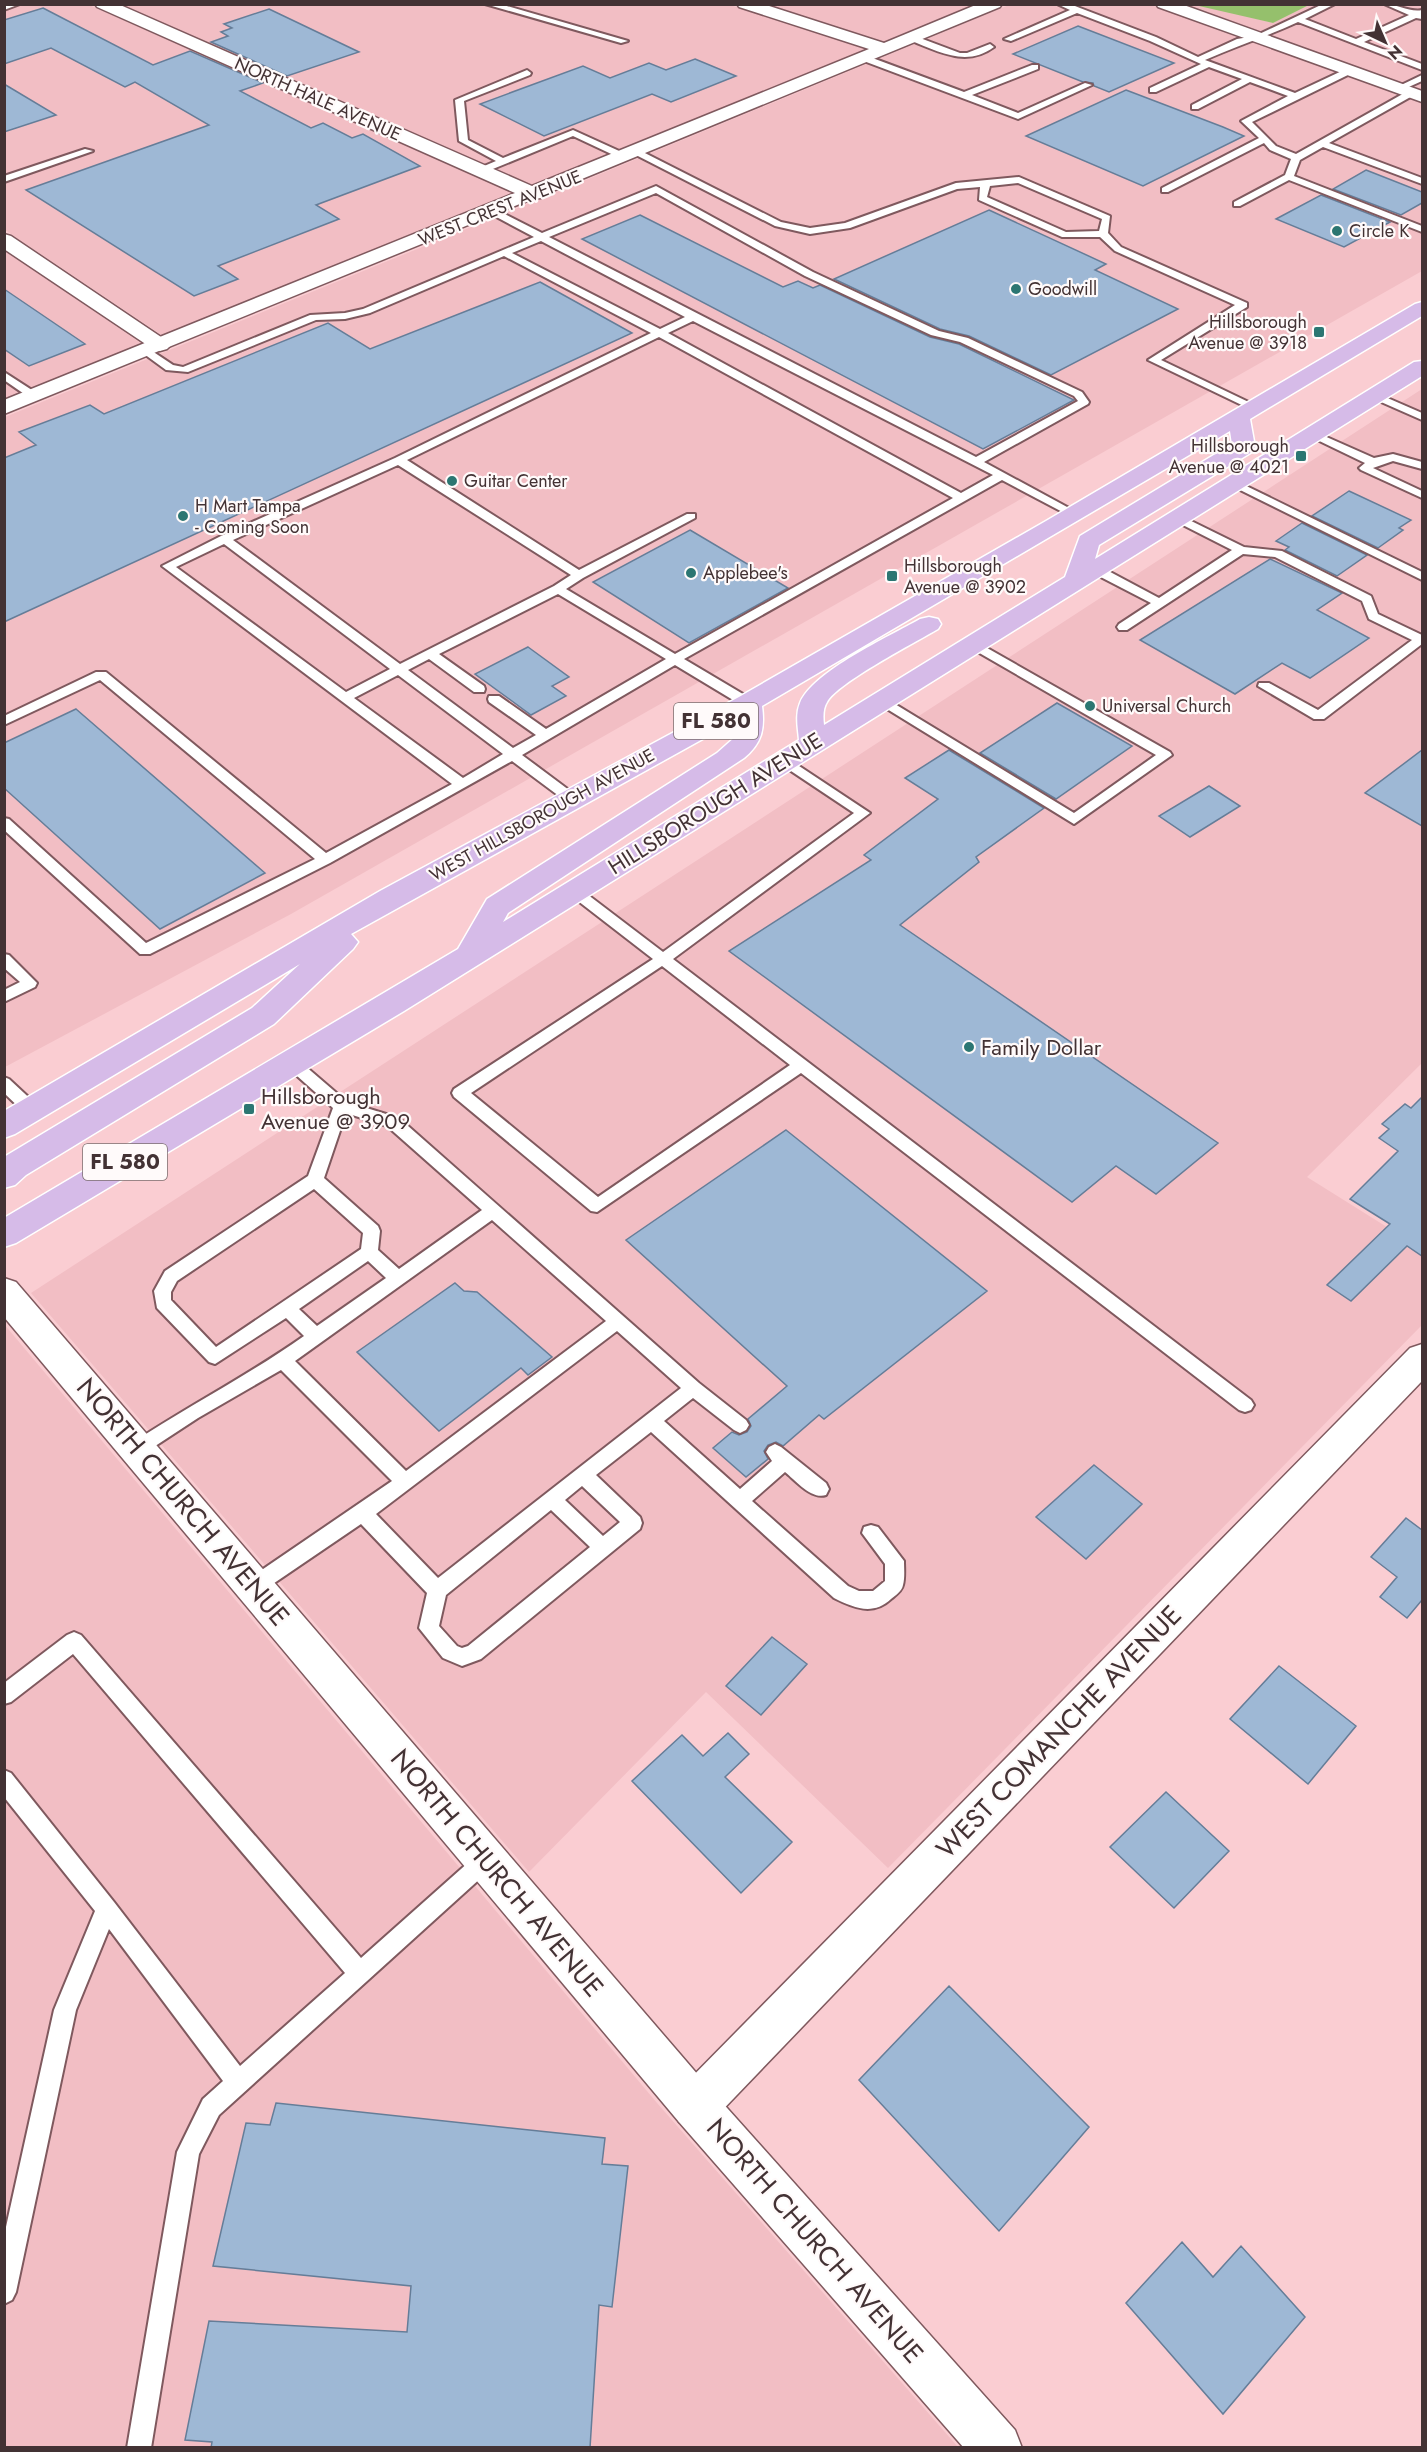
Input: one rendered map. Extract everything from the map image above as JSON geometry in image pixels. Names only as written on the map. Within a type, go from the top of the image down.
[{"type":"main road","name":"WEST HILLSBOROUGH AVENUE","points":[[4,1126],[390,898],[748,703],[1064,520],[1422,308]]},
{"type":"main road","name":"HILLSBOROUGH AVENUE","points":[[4,1234],[469,956],[1422,367]]},
{"type":"main road","points":[[1086,574],[1088,541],[1244,447],[1246,412]]},
{"type":"main road","points":[[812,743],[809,713],[816,697],[837,680],[1026,564],[1064,520]]},
{"type":"main road","points":[[469,956],[497,906],[747,744],[752,726],[748,703]]},
{"type":"main road","points":[[4,1176],[15,1166],[263,1016],[390,898]]},
{"type":"street","name":"NORTH HALE AVENUE","points":[[103,4],[534,194]]},
{"type":"street","points":[[745,4],[887,49]]},
{"type":"street","name":"WEST CREST AVENUE","points":[[4,408],[534,194],[994,4]]},
{"type":"street","points":[[1164,4],[1411,93]]},
{"type":"street","points":[[4,240],[152,348]]},
{"type":"street","name":"NORTH CHURCH AVENUE","points":[[4,1292],[695,2106],[997,2448]]},
{"type":"street","name":"WEST COMANCHE AVENUE","points":[[695,2106],[1422,1358]]},
{"type":"lane","points":[[4,8],[16,4]]},
{"type":"lane","points":[[489,4],[624,41]]},
{"type":"lane","points":[[1061,4],[1153,39],[1208,64],[1295,96]]},
{"type":"lane","points":[[1198,60],[1240,41],[1257,38],[1331,4]]},
{"type":"lane","points":[[1388,4],[1420,14]]},
{"type":"lane","points":[[1008,39],[1077,10]]},
{"type":"lane","points":[[1358,41],[1420,14]]},
{"type":"lane","points":[[1298,19],[1358,41],[1361,46],[1422,68]]},
{"type":"lane","points":[[912,38],[959,56],[968,56],[990,47]]},
{"type":"lane","points":[[864,58],[1018,116],[1088,85]]},
{"type":"lane","points":[[1153,90],[1208,64]]},
{"type":"lane","points":[[965,95],[1035,67]]},
{"type":"lane","points":[[1296,158],[1273,148],[1245,121],[1349,70]]},
{"type":"lane","points":[[503,161],[464,141],[459,100],[527,73]]},
{"type":"lane","points":[[1237,204],[1288,177],[1296,158],[1411,93],[1422,78]]},
{"type":"lane","points":[[1195,106],[1250,79]]},
{"type":"lane","points":[[480,171],[573,133],[631,154],[778,224],[810,231],[847,226],[956,186],[1019,180],[1107,218],[1103,234]]},
{"type":"lane","points":[[1165,190],[1265,139]]},
{"type":"lane","points":[[1321,143],[1422,181]]},
{"type":"lane","points":[[4,179],[88,151]]},
{"type":"lane","points":[[1288,177],[1420,225]]},
{"type":"lane","points":[[986,182],[982,198],[1011,212],[1065,235],[1103,234],[1118,249],[1243,305],[1153,360],[1246,412]]},
{"type":"lane","points":[[152,348],[170,368],[184,370],[314,317],[345,316],[366,311],[656,189],[809,274],[935,333],[964,340],[1078,394],[1083,402],[977,461]]},
{"type":"lane","points":[[492,211],[693,317],[977,461],[1002,475],[1064,520]]},
{"type":"lane","points":[[505,253],[659,333],[962,498]]},
{"type":"lane","points":[[462,784],[168,566],[399,460],[693,317]]},
{"type":"lane","points":[[4,375],[34,396]]},
{"type":"lane","points":[[1376,396],[1422,417]]},
{"type":"lane","points":[[1313,434],[1373,462]]},
{"type":"lane","points":[[1422,466],[1405,458],[1380,458],[1365,468],[1422,495]]},
{"type":"lane","points":[[399,460],[579,575]]},
{"type":"lane","points":[[4,822],[145,950],[325,860],[1002,475]]},
{"type":"lane","points":[[1234,483],[1422,576]]},
{"type":"lane","points":[[345,697],[558,589],[579,575],[691,516]]},
{"type":"lane","points":[[1177,518],[1240,550],[1278,554],[1366,598],[1373,616],[1421,639],[1319,716],[1264,686]]},
{"type":"lane","points":[[225,539],[572,799]]},
{"type":"lane","points":[[1123,627],[1240,550]]},
{"type":"lane","points":[[1086,574],[1160,603]]},
{"type":"lane","points":[[558,589],[748,703]]},
{"type":"lane","points":[[880,701],[1074,819],[1166,755],[973,644]]},
{"type":"lane","points":[[429,653],[479,689]]},
{"type":"lane","points":[[4,721],[101,675],[325,860]]},
{"type":"lane","points":[[494,699],[545,735]]},
{"type":"lane","points":[[784,760],[863,813],[663,959],[460,1093],[597,1206],[801,1065]]},
{"type":"lane","points":[[574,891],[1245,1405]]},
{"type":"lane","points":[[4,959],[30,983],[4,997]]},
{"type":"lane","points":[[292,1063],[341,1106],[393,1122],[617,1322],[693,1388],[740,1425]]},
{"type":"lane","points":[[4,1083],[32,1110]]},
{"type":"lane","points":[[315,1180],[372,1231],[369,1252],[215,1357],[162,1303],[162,1291],[171,1276],[315,1180],[341,1106]]},
{"type":"lane","points":[[137,1449],[192,1413],[283,1360],[493,1211]]},
{"type":"lane","points":[[369,1252],[398,1278]]},
{"type":"lane","points":[[287,1308],[316,1336]]},
{"type":"lane","points":[[254,1586],[298,1554],[364,1514],[617,1322]]},
{"type":"lane","points":[[283,1360],[405,1482]]},
{"type":"lane","points":[[583,1475],[633,1523],[474,1653],[462,1657],[450,1652],[429,1628],[437,1590],[693,1388]]},
{"type":"lane","points":[[651,1421],[841,1592],[857,1600],[877,1600],[894,1585],[895,1561],[871,1533]]},
{"type":"lane","points":[[740,1500],[780,1456],[820,1488]]},
{"type":"lane","points":[[553,1500],[603,1548]]},
{"type":"lane","points":[[364,1514],[437,1590]]},
{"type":"lane","points":[[4,1695],[74,1641],[360,1974]]},
{"type":"lane","points":[[4,1780],[107,1909],[238,2082]]},
{"type":"lane","points":[[138,2448],[188,2152],[211,2107],[486,1860]]},
{"type":"lane","points":[[4,2292],[65,2010],[107,1909]]},
{"type":"shaded area","points":[[4,5],[89,5],[517,194],[163,336],[5,230]]},
{"type":"shaded area","points":[[117,5],[730,5],[872,49],[534,187]]},
{"type":"shaded area","points":[[760,5],[979,5],[885,43]]},
{"type":"shaded area","points":[[1009,5],[1151,5],[1422,102],[1422,271],[291,914],[5,1067],[5,417]]},
{"type":"shaded area","points":[[1177,5],[1202,5],[1273,23],[1309,5],[1422,5],[1422,92]]},
{"type":"shaded area","points":[[5,250],[142,344],[5,400]]},
{"type":"shaded area","points":[[1422,389],[1422,1063],[1307,1177],[1422,1249],[1422,1325],[888,1868],[706,1692],[529,1872],[31,1293]]},
{"type":"shaded area","points":[[4,1324],[657,2103],[958,2447],[5,2447]]},
{"type":"green space","points":[[1202,4],[1309,5],[1273,23],[1199,6]]},
{"type":"building","points":[[43,8],[153,65],[190,51],[263,83],[240,91],[311,128],[323,123],[352,138],[363,134],[420,166],[316,205],[339,219],[218,266],[238,279],[194,296],[26,190],[209,125],[135,82],[125,87],[51,48],[4,64],[4,20]]},
{"type":"building","points":[[269,9],[359,52],[287,76],[211,42],[228,36],[221,32],[232,28],[224,24]]},
{"type":"building","points":[[1078,26],[1174,63],[1109,92],[1094,86],[1093,83],[1083,82],[1013,54]]},
{"type":"building","points":[[695,59],[736,76],[671,102],[652,94],[544,136],[480,104],[583,66],[610,78],[649,63],[666,70]]},
{"type":"building","points":[[4,84],[56,115],[4,132]]},
{"type":"building","points":[[1126,90],[1244,136],[1143,186],[1026,136]]},
{"type":"building","name":"Circle K","points":[[1366,170],[1422,192],[1422,203],[1401,215],[1333,189]]},
{"type":"building","points":[[1321,195],[1390,222],[1344,247],[1276,219]]},
{"type":"building","name":"Goodwill","points":[[989,210],[1106,264],[1095,270],[1178,309],[1051,375],[969,336],[940,329],[834,279]]},
{"type":"building","points":[[640,215],[783,287],[798,281],[813,288],[820,285],[930,337],[959,344],[1074,400],[983,449],[582,239]]},
{"type":"building","points":[[540,282],[632,333],[4,622],[4,458],[36,445],[19,432],[90,405],[104,414],[328,323],[370,349]]},
{"type":"building","points":[[4,289],[85,344],[29,366],[4,349]]},
{"type":"building","points":[[1349,491],[1411,520],[1399,528],[1403,530],[1378,548],[1312,516]]},
{"type":"building","points":[[1302,523],[1367,555],[1337,576],[1285,550],[1289,547],[1276,541]]},
{"type":"building","points":[[690,530],[788,588],[689,643],[593,582]]},
{"type":"building","points":[[1270,559],[1342,593],[1317,610],[1369,638],[1310,678],[1282,663],[1235,694],[1140,640]]},
{"type":"building","points":[[528,647],[569,677],[552,686],[566,696],[531,715],[475,674]]},
{"type":"building","points":[[1057,703],[1132,746],[1056,799],[980,753]]},
{"type":"building","points":[[76,709],[265,873],[160,929],[4,788],[4,743]]},
{"type":"building","name":"Family Dollar","points":[[949,750],[1044,808],[976,857],[979,862],[900,925],[1218,1143],[1156,1194],[1116,1166],[1072,1202],[729,951],[871,860],[864,855],[938,799],[905,778]]},
{"type":"building","points":[[1422,750],[1422,826],[1365,793]]},
{"type":"building","points":[[1209,786],[1240,806],[1190,837],[1159,816]]},
{"type":"building","points":[[1422,1097],[1422,1256],[1407,1246],[1351,1301],[1327,1285],[1390,1224],[1350,1199],[1398,1151],[1379,1138],[1389,1129],[1382,1124],[1405,1104],[1411,1108]]},
{"type":"building","points":[[786,1130],[987,1291],[824,1419],[819,1415],[783,1446],[776,1442],[768,1445],[764,1451],[768,1459],[746,1477],[713,1448],[732,1432],[739,1435],[747,1432],[751,1426],[748,1419],[787,1386],[626,1240]]},
{"type":"building","points":[[455,1283],[464,1291],[477,1292],[552,1357],[528,1375],[521,1368],[439,1431],[357,1352]]},
{"type":"building","points":[[1094,1465],[1142,1504],[1086,1559],[1036,1517]]},
{"type":"building","points":[[1406,1518],[1422,1530],[1422,1600],[1407,1618],[1380,1597],[1397,1577],[1371,1557]]},
{"type":"building","points":[[772,1637],[807,1664],[761,1715],[726,1686]]},
{"type":"building","points":[[1279,1666],[1356,1726],[1308,1784],[1230,1719]]},
{"type":"building","points":[[728,1733],[749,1754],[725,1777],[792,1842],[741,1893],[632,1781],[682,1735],[703,1756]]},
{"type":"building","points":[[1166,1792],[1229,1851],[1174,1908],[1110,1847]]},
{"type":"building","points":[[949,1986],[1089,2127],[999,2231],[859,2080]]},
{"type":"building","points":[[276,2103],[605,2138],[602,2164],[628,2166],[612,2307],[599,2305],[590,2448],[211,2448],[212,2442],[185,2440],[209,2321],[407,2332],[411,2286],[213,2266],[246,2123],[270,2125]]},
{"type":"building","points":[[1182,2242],[1213,2277],[1241,2246],[1305,2317],[1223,2414],[1126,2303]]},
{"type":"place","name":"Circle K","points":[[1337,231]]},
{"type":"place","name":"Goodwill","points":[[1016,289]]},
{"type":"place","name":"Hillsborough Avenue @ 3918","points":[[1319,332]]},
{"type":"place","name":"Hillsborough Avenue @ 4021","points":[[1301,456]]},
{"type":"place","name":"Guitar Center","points":[[452,481]]},
{"type":"place","name":"H Mart Tampa - Coming Soon","points":[[183,516]]},
{"type":"place","name":"Applebee's","points":[[691,573]]},
{"type":"place","name":"Hillsborough Avenue @ 3902","points":[[892,576]]},
{"type":"place","name":"Universal Church","points":[[1090,706]]},
{"type":"place","name":"Family Dollar","points":[[969,1047]]},
{"type":"place","name":"Hillsborough Avenue @ 3909","points":[[249,1109]]}]
